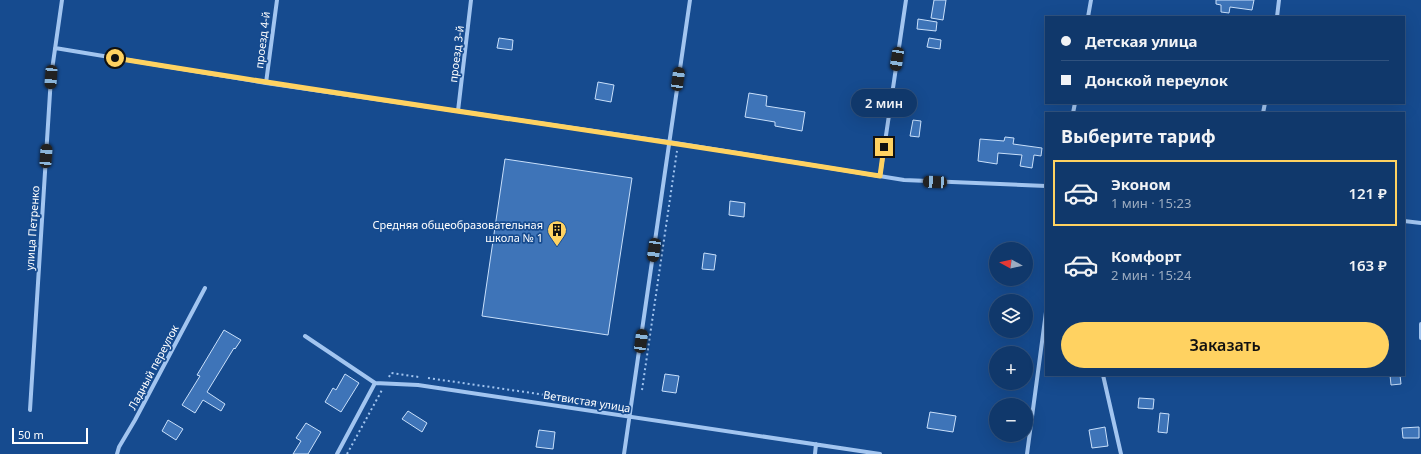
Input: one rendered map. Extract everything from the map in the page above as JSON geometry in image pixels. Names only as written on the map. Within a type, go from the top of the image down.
[{"type":"street","name":"улица Петренко","points":[[30,410],[51,77],[62,0]]},
{"type":"street","name":"проезд 4-й","points":[[266,83],[277,0]]},
{"type":"street","name":"проезд 3-й","points":[[458,111],[471,0]]},
{"type":"street","points":[[624,454],[690,0]]},
{"type":"street","points":[[880,176],[906,0]]},
{"type":"street","points":[[1088,16],[1091,0]]},
{"type":"street","points":[[1277,16],[1280,0]]},
{"type":"street","points":[[55,48],[266,83],[669,142],[904,180],[1045,186]]},
{"type":"street","points":[[1405,221],[1421,223]]},
{"type":"street","name":"Ладный переулок","points":[[117,454],[119,447],[135,420],[205,288]]},
{"type":"street","points":[[1027,454],[1045,319]]},
{"type":"street","points":[[1421,324],[1421,338]]},
{"type":"street","points":[[305,336],[375,384],[337,454]]},
{"type":"street","points":[[1103,376],[1121,454]]},
{"type":"street","name":"Ветвистая улица","points":[[375,384],[418,385],[880,454]]},
{"type":"street","points":[[815,454],[816,444]]},
{"type":"path","points":[[641,394],[678,144]]},
{"type":"building","points":[[934,0],[946,0],[943,20],[931,18]]},
{"type":"building","points":[[1216,0],[1254,0],[1252,10],[1230,7],[1229,13],[1221,12],[1221,5],[1216,4]]},
{"type":"building","points":[[918,19],[937,22],[936,31],[917,29]]},
{"type":"building","points":[[499,38],[513,40],[512,50],[497,48]]},
{"type":"building","points":[[929,38],[941,40],[940,49],[927,47]]},
{"type":"building","points":[[598,82],[614,85],[611,102],[595,99]]},
{"type":"building","points":[[749,93],[767,96],[766,106],[805,112],[802,131],[775,126],[775,122],[745,117]]},
{"type":"building","points":[[913,120],[921,121],[919,137],[910,136]]},
{"type":"building","points":[[1005,137],[1014,138],[1013,144],[1042,148],[1041,156],[1034,155],[1032,168],[1020,166],[1022,155],[998,153],[997,164],[978,161],[980,139],[1004,141]]},
{"type":"building","name":"Средняя общеобразовательная школа № 1","points":[[505,159],[632,178],[608,335],[482,316]]},
{"type":"building","points":[[730,201],[745,203],[744,217],[729,215]]},
{"type":"building","points":[[704,253],[716,255],[714,270],[702,269]]},
{"type":"building","points":[[224,330],[241,340],[235,349],[234,348],[207,392],[225,404],[221,411],[203,400],[195,413],[182,405],[200,376],[197,375]]},
{"type":"building","points":[[345,374],[359,383],[341,412],[325,402],[333,388],[336,390]]},
{"type":"building","points":[[665,374],[679,376],[676,393],[662,391]]},
{"type":"building","points":[[1390,376],[1400,376],[1401,384],[1391,385]]},
{"type":"building","points":[[1139,398],[1154,399],[1153,409],[1138,408]]},
{"type":"building","points":[[408,411],[427,423],[422,432],[402,419]]},
{"type":"building","points":[[930,412],[956,416],[953,432],[927,428]]},
{"type":"building","points":[[1160,413],[1169,414],[1167,433],[1158,432]]},
{"type":"building","points":[[168,420],[183,429],[176,440],[162,431]]},
{"type":"building","points":[[306,423],[321,432],[308,454],[293,454],[301,441],[296,438]]},
{"type":"building","points":[[1105,427],[1108,446],[1092,448],[1089,430]]},
{"type":"building","points":[[1419,427],[1419,438],[1403,438],[1402,428]]},
{"type":"building","points":[[539,430],[555,432],[553,449],[536,447]]},
{"type":"place","name":"Средняя общеобразовательная школа № 1","points":[[557,247]]},
{"type":"route","points":[[115,58],[266,83],[669,142],[880,176],[884,147]]}]
